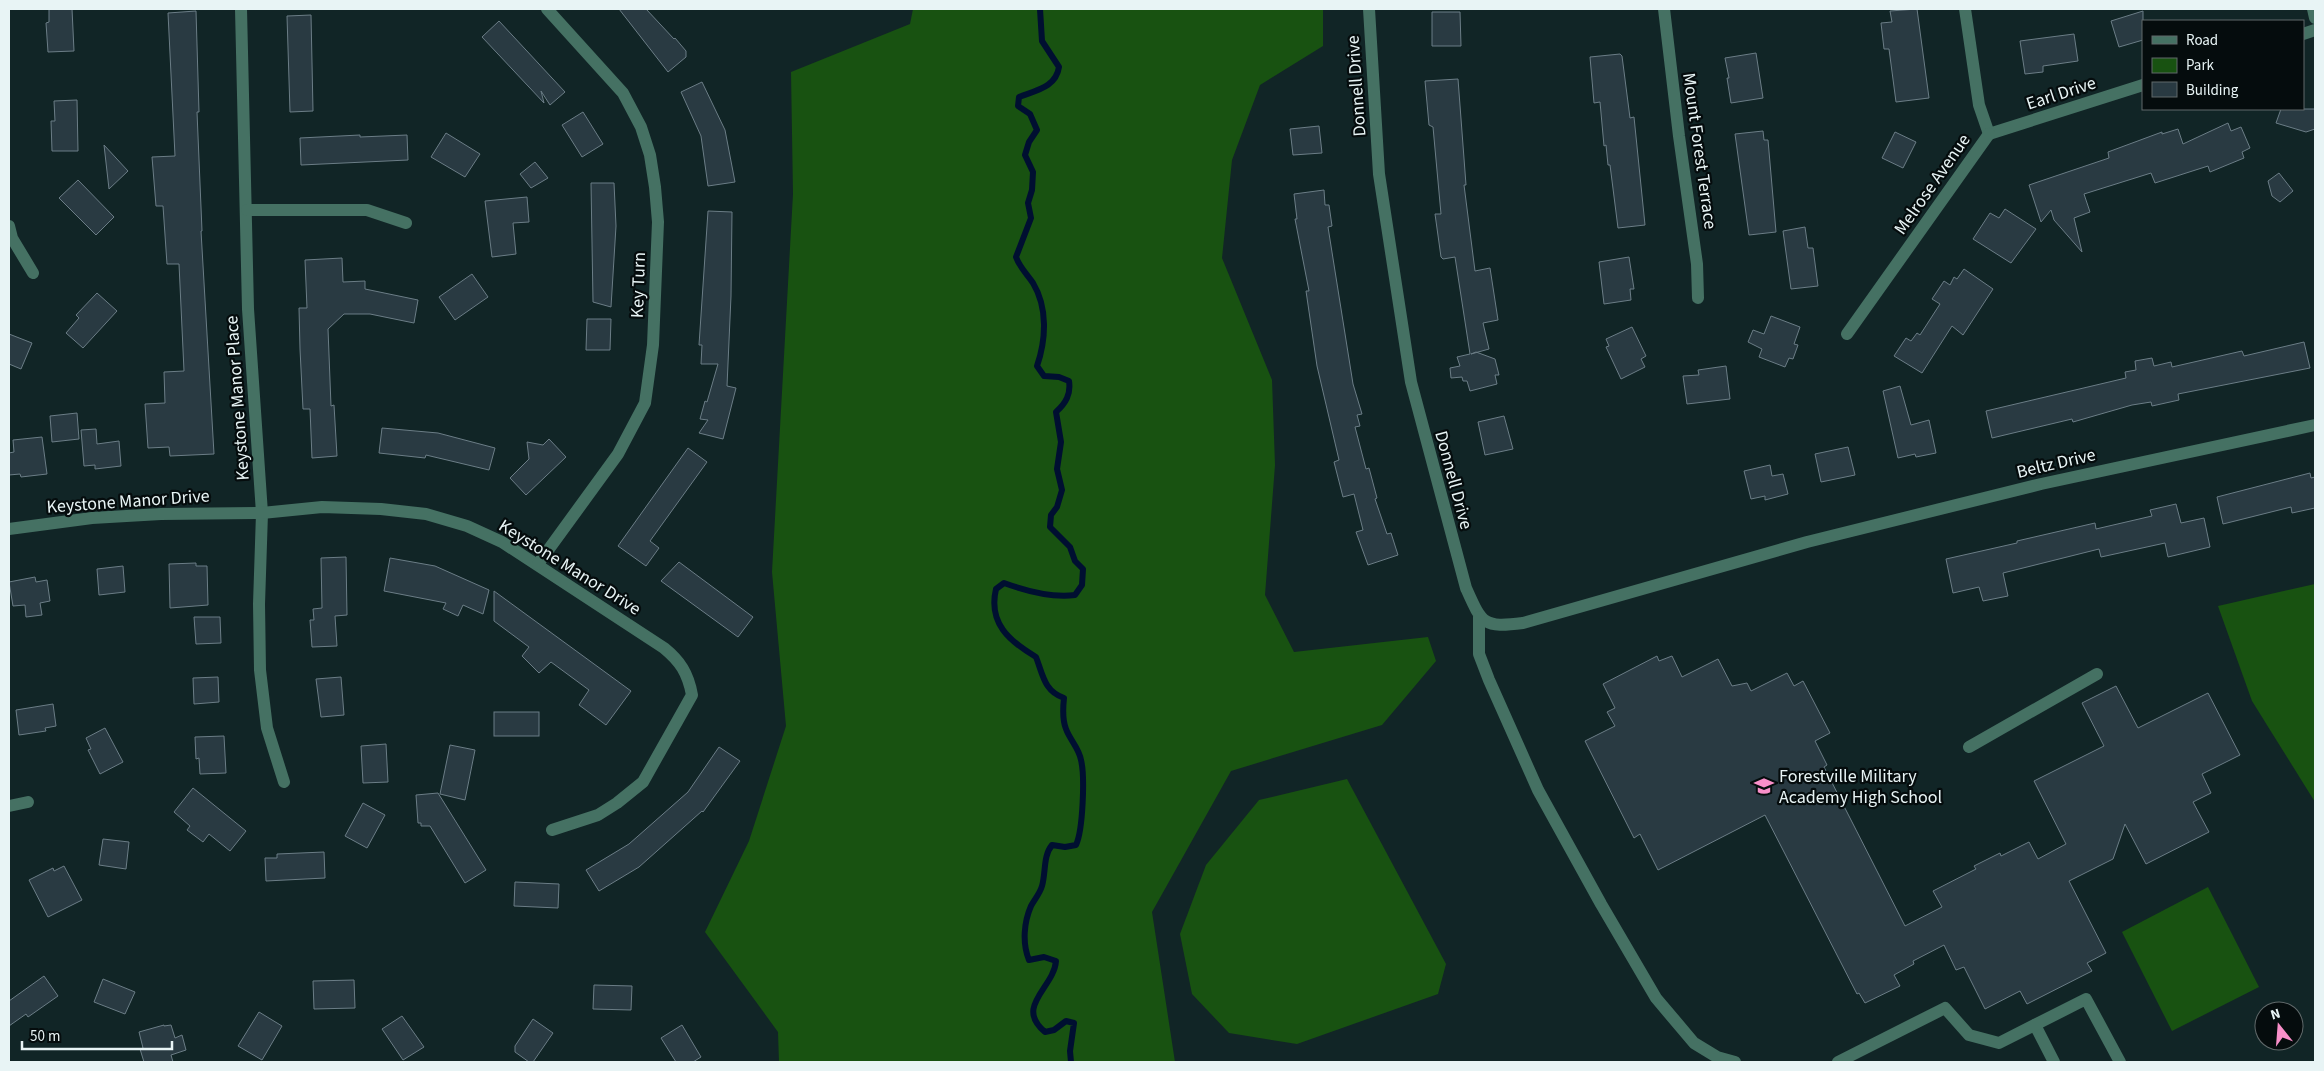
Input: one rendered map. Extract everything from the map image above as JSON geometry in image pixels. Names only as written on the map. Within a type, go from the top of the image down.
[{"type":"street","name":"Keystone Manor Place","points":[[240,9],[247,210],[248,309],[262,513],[259,604],[263,700],[267,728],[284,782]]},
{"type":"street","name":"Key Turn","points":[[538,564],[618,454],[645,403],[653,345],[658,222],[650,155],[636,118],[623,93],[547,9]]},
{"type":"street","name":"Donnell Drive","points":[[1369,9],[1379,174],[1411,382],[1466,588],[1479,617]]},
{"type":"street","name":"Mount Forest Terrace","points":[[1664,9],[1697,264],[1698,298]]},
{"type":"street","name":"Melrose Avenue","points":[[1847,334],[1989,134],[1979,106],[1965,9]]},
{"type":"street","points":[[2313,9],[2315,18]]},
{"type":"street","name":"Earl Drive","points":[[1989,134],[2142,85]]},
{"type":"street","points":[[247,210],[368,210],[406,223]]},
{"type":"street","points":[[9,226],[12,238],[33,273]]},
{"type":"street","name":"Beltz Drive","points":[[1479,617],[1486,623],[1502,626],[1523,623],[1807,542],[2041,484],[2315,425]]},
{"type":"street","name":"Keystone Manor Drive","points":[[9,529],[92,518],[161,514],[262,513],[322,507],[381,508],[426,514],[467,526],[493,538],[538,564],[678,659],[684,668],[692,695],[643,782],[618,803],[598,815],[552,830]]},
{"type":"street","points":[[1479,617],[1479,654],[1488,680],[1538,790],[1601,904],[1656,998],[1694,1043],[1717,1057],[1735,1062]]},
{"type":"street","points":[[1969,747],[2097,674]]},
{"type":"street","points":[[9,806],[28,802]]},
{"type":"street","points":[[1838,1062],[1945,1008],[1969,1035],[1998,1043],[2086,999],[2120,1062]]},
{"type":"street","points":[[2035,1025],[2054,1062]]},
{"type":"green space","points":[[913,9],[1323,9],[1323,46],[1260,85],[1232,160],[1222,258],[1272,380],[1275,465],[1265,595],[1294,652],[1428,637],[1436,661],[1382,725],[1231,771],[1152,912],[1175,1062],[779,1062],[778,1032],[705,932],[749,841],[786,726],[772,572],[793,194],[791,72],[910,24]]},
{"type":"green space","points":[[2315,584],[2315,802],[2252,701],[2218,606]]},
{"type":"green space","points":[[1347,779],[1446,964],[1438,994],[1297,1044],[1229,1033],[1192,994],[1180,934],[1206,865],[1259,800]]},
{"type":"green space","points":[[2208,887],[2259,987],[2172,1031],[2122,932]]},
{"type":"building","points":[[49,9],[72,9],[74,51],[48,52],[46,23],[49,22]]},
{"type":"building","points":[[619,9],[646,9],[686,51],[686,57],[668,72]]},
{"type":"building","points":[[1917,9],[1929,98],[1896,102],[1889,49],[1884,49],[1881,23],[1892,22],[1890,11]]},
{"type":"building","points":[[196,11],[201,231],[214,454],[170,456],[169,447],[148,448],[145,404],[165,403],[164,372],[184,371],[179,264],[167,264],[163,206],[156,206],[152,157],[175,156],[168,13]]},
{"type":"building","points":[[2143,11],[2142,40],[2119,47],[2111,21]]},
{"type":"building","points":[[1432,12],[1460,12],[1461,46],[1432,46]]},
{"type":"building","points":[[311,15],[313,111],[290,112],[287,16]]},
{"type":"building","points":[[499,21],[565,92],[550,105],[541,91],[544,103],[482,37]]},
{"type":"building","points":[[2074,34],[2078,61],[2043,66],[2043,72],[2025,74],[2020,41]]},
{"type":"building","points":[[1756,53],[1763,98],[1731,103],[1725,58]]},
{"type":"building","points":[[1620,54],[1622,56],[1630,118],[1634,117],[1645,225],[1618,228],[1610,165],[1608,165],[1606,145],[1604,146],[1600,102],[1594,103],[1590,57]]},
{"type":"building","points":[[1458,79],[1466,185],[1464,185],[1475,271],[1490,268],[1498,320],[1483,323],[1489,349],[1477,352],[1495,359],[1499,375],[1495,375],[1497,384],[1470,391],[1467,381],[1463,381],[1462,377],[1451,378],[1450,368],[1460,366],[1457,357],[1470,354],[1455,257],[1443,259],[1441,257],[1435,214],[1441,214],[1433,127],[1429,125],[1425,81]]},
{"type":"building","points":[[702,82],[725,130],[735,182],[708,186],[701,136],[681,92]]},
{"type":"building","points":[[77,100],[78,151],[52,151],[51,121],[55,121],[54,101]]},
{"type":"building","points":[[2315,109],[2315,129],[2306,132],[2276,123],[2281,110]]},
{"type":"building","points":[[583,112],[603,144],[582,157],[562,125]]},
{"type":"building","points":[[2228,123],[2231,131],[2241,127],[2250,148],[2242,152],[2244,158],[2210,172],[2208,166],[2155,183],[2151,173],[2084,194],[2090,212],[2074,218],[2082,252],[2054,220],[2051,210],[2041,222],[2029,185],[2109,158],[2108,152],[2162,132],[2162,134],[2178,129],[2183,144]]},
{"type":"building","points":[[1319,126],[1322,153],[1293,155],[1290,129]]},
{"type":"building","points":[[1763,131],[1764,140],[1768,140],[1776,232],[1749,235],[1735,134]]},
{"type":"building","points":[[1895,132],[1916,142],[1903,168],[1882,158]]},
{"type":"building","points":[[446,133],[480,154],[465,177],[431,157]]},
{"type":"building","points":[[360,135],[360,137],[407,135],[408,160],[301,165],[300,138]]},
{"type":"building","points":[[104,145],[128,171],[109,189]]},
{"type":"building","points":[[535,162],[548,178],[531,188],[520,174]]},
{"type":"building","points":[[2279,173],[2293,191],[2280,202],[2272,196],[2268,181]]},
{"type":"building","points":[[78,180],[114,217],[96,235],[59,198]]},
{"type":"building","points":[[591,183],[614,183],[616,226],[611,307],[593,302]]},
{"type":"building","points":[[1324,190],[1325,205],[1329,205],[1332,226],[1328,227],[1353,384],[1362,414],[1357,415],[1360,426],[1355,427],[1366,469],[1369,468],[1377,498],[1375,499],[1387,534],[1391,533],[1398,555],[1368,565],[1356,532],[1363,530],[1354,494],[1343,497],[1334,462],[1339,460],[1317,366],[1306,291],[1309,291],[1295,219],[1297,219],[1294,194]]},
{"type":"building","points":[[527,197],[529,222],[513,223],[516,254],[492,257],[485,201]]},
{"type":"building","points":[[2005,209],[2036,229],[2011,263],[1973,239],[1990,213],[1999,218]]},
{"type":"building","points":[[708,211],[732,212],[727,386],[736,388],[723,439],[699,433],[708,420],[700,419],[718,364],[701,364],[702,345],[699,345]]},
{"type":"building","points":[[1805,227],[1808,248],[1813,248],[1818,286],[1791,289],[1783,231]]},
{"type":"building","points":[[1629,257],[1634,289],[1630,289],[1631,300],[1604,304],[1599,262]]},
{"type":"building","points":[[342,258],[343,282],[365,281],[365,289],[418,300],[414,323],[370,314],[344,314],[328,329],[331,406],[334,405],[337,456],[312,458],[310,409],[303,409],[300,349],[299,308],[307,308],[305,260]]},
{"type":"building","points":[[1964,269],[1993,289],[1963,335],[1952,326],[1922,373],[1894,356],[1906,338],[1911,341],[1917,333],[1920,335],[1940,304],[1932,299],[1944,281],[1950,285],[1954,277],[1957,279]]},
{"type":"building","points":[[472,274],[488,297],[455,320],[439,297]]},
{"type":"building","points":[[97,293],[117,311],[83,348],[66,333],[79,318],[76,315]]},
{"type":"building","points":[[1771,316],[1800,327],[1794,344],[1798,345],[1793,359],[1789,358],[1785,367],[1759,357],[1762,349],[1748,342],[1753,330],[1764,334]]},
{"type":"building","points":[[587,319],[611,319],[610,350],[586,350]]},
{"type":"building","points":[[1632,327],[1646,356],[1641,359],[1645,367],[1621,379],[1606,347],[1609,346],[1606,339]]},
{"type":"building","points":[[9,334],[32,343],[21,369],[9,364]]},
{"type":"building","points":[[2304,342],[2310,368],[2178,394],[2179,400],[2152,406],[2151,402],[2132,405],[2073,422],[2072,419],[1992,438],[1986,411],[2126,378],[2125,372],[2136,370],[2135,361],[2152,358],[2154,366],[2171,362],[2172,367],[2242,351],[2244,356]]},
{"type":"building","points":[[1726,366],[1730,399],[1687,404],[1683,376],[1699,375],[1698,370]]},
{"type":"building","points":[[1900,386],[1911,425],[1929,420],[1936,453],[1916,457],[1915,454],[1898,458],[1883,391]]},
{"type":"building","points":[[77,413],[79,439],[52,442],[50,416]]},
{"type":"building","points":[[1504,416],[1513,449],[1485,455],[1478,422]]},
{"type":"building","points":[[382,428],[438,433],[495,448],[489,470],[426,455],[425,458],[379,453]]},
{"type":"building","points":[[96,429],[97,444],[119,441],[121,466],[95,469],[95,465],[84,466],[81,430]]},
{"type":"building","points":[[42,437],[47,474],[21,477],[20,474],[9,475],[9,453],[14,452],[13,440]]},
{"type":"building","points":[[549,439],[566,457],[526,495],[510,478],[529,459],[527,442],[543,445]]},
{"type":"building","points":[[1848,447],[1855,475],[1821,482],[1815,454]]},
{"type":"building","points":[[688,448],[707,462],[650,541],[659,548],[646,566],[618,546]]},
{"type":"building","points":[[1770,465],[1772,476],[1783,474],[1788,494],[1765,500],[1765,496],[1751,499],[1744,471]]},
{"type":"building","points":[[2310,473],[2311,478],[2315,477],[2315,508],[2292,513],[2291,507],[2223,524],[2217,497]]},
{"type":"building","points":[[2176,504],[2181,523],[2204,518],[2210,547],[2168,557],[2165,543],[2101,557],[2099,549],[2003,573],[2008,596],[1983,601],[1979,587],[1953,593],[1946,559],[2095,523],[2096,529],[2152,516],[2150,510]]},
{"type":"building","points":[[346,557],[347,615],[335,616],[337,646],[312,647],[310,620],[314,620],[313,609],[322,608],[321,558]]},
{"type":"building","points":[[390,558],[435,566],[489,590],[483,614],[463,605],[458,616],[443,609],[446,603],[384,591]]},
{"type":"building","points":[[679,562],[753,617],[738,637],[661,581]]},
{"type":"building","points":[[196,563],[196,566],[207,566],[208,605],[170,608],[169,564]]},
{"type":"building","points":[[123,566],[125,592],[99,595],[97,569]]},
{"type":"building","points":[[35,577],[36,582],[47,580],[50,601],[40,603],[42,615],[26,617],[25,605],[13,606],[9,582]]},
{"type":"building","points":[[494,591],[631,691],[606,725],[579,705],[589,690],[551,662],[539,673],[522,656],[529,647],[494,621]]},
{"type":"building","points":[[194,617],[220,617],[221,643],[196,644]]},
{"type":"building","points":[[1657,656],[1659,661],[1672,656],[1682,677],[1718,659],[1732,686],[1747,683],[1751,691],[1787,673],[1794,686],[1803,681],[1830,733],[1815,741],[1827,765],[1824,767],[1905,926],[1942,907],[1933,891],[1976,869],[1974,866],[2000,853],[2001,856],[2029,842],[2038,859],[2066,844],[2034,781],[2104,746],[2082,703],[2116,686],[2138,728],[2208,693],[2240,755],[2202,774],[2211,793],[2193,802],[2209,832],[2146,864],[2125,824],[2113,859],[2069,881],[2106,953],[2087,963],[2092,971],[2027,1004],[2020,991],[1985,1009],[1964,967],[1956,970],[1944,945],[1913,961],[1914,964],[1894,975],[1900,986],[1865,1003],[1859,993],[1857,994],[1765,815],[1658,870],[1640,834],[1634,838],[1585,741],[1615,726],[1607,712],[1615,708],[1603,684]]},
{"type":"building","points":[[218,677],[219,702],[194,704],[193,678]]},
{"type":"building","points":[[341,677],[344,715],[321,717],[316,679]]},
{"type":"building","points":[[53,704],[56,726],[45,728],[46,731],[19,735],[16,710]]},
{"type":"building","points":[[494,712],[539,712],[539,736],[494,736]]},
{"type":"building","points":[[105,728],[123,762],[100,774],[88,750],[91,749],[86,738]]},
{"type":"building","points":[[224,736],[226,773],[200,774],[199,758],[196,759],[195,737]]},
{"type":"building","points":[[386,744],[388,782],[363,783],[361,746]]},
{"type":"building","points":[[450,745],[475,750],[465,800],[440,794]]},
{"type":"building","points":[[719,747],[740,761],[703,812],[639,867],[599,891],[586,870],[629,844],[688,792]]},
{"type":"building","points":[[193,788],[246,831],[230,851],[209,834],[203,842],[187,830],[190,826],[174,812]]},
{"type":"building","points":[[438,793],[486,870],[465,883],[430,826],[421,826],[421,823],[418,823],[416,795]]},
{"type":"building","points":[[363,803],[385,815],[367,848],[345,836]]},
{"type":"building","points":[[103,839],[129,842],[126,869],[99,865]]},
{"type":"building","points":[[324,852],[325,878],[266,881],[265,858],[277,858],[277,854]]},
{"type":"building","points":[[64,866],[82,900],[48,917],[29,880],[53,868],[54,871]]},
{"type":"building","points":[[515,882],[559,884],[558,908],[514,906]]},
{"type":"building","points":[[44,976],[58,996],[28,1017],[26,1014],[9,1026],[9,1001]]},
{"type":"building","points":[[103,979],[135,992],[125,1014],[94,1002]]},
{"type":"building","points":[[354,980],[355,1008],[314,1009],[313,981]]},
{"type":"building","points":[[594,985],[632,986],[631,1010],[593,1009]]},
{"type":"building","points":[[259,1012],[282,1026],[262,1060],[238,1046]]},
{"type":"building","points":[[402,1016],[424,1047],[403,1060],[382,1029]]},
{"type":"building","points":[[533,1019],[553,1033],[533,1062],[529,1062],[515,1052],[515,1046]]},
{"type":"building","points":[[171,1025],[175,1038],[182,1035],[186,1050],[171,1055],[173,1062],[144,1062],[140,1049],[143,1048],[139,1032]]},
{"type":"building","points":[[682,1025],[701,1057],[693,1062],[676,1062],[661,1038]]},
{"type":"waterway","points":[[1040,9],[1042,41],[1059,67],[1054,79],[1045,87],[1019,97],[1018,106],[1030,114],[1037,130],[1029,142],[1025,155],[1033,172],[1032,190],[1028,203],[1031,218],[1016,257],[1038,293],[1043,313],[1044,335],[1037,366],[1044,376],[1059,377],[1069,381],[1067,398],[1056,412],[1061,442],[1057,469],[1062,490],[1057,507],[1051,515],[1050,527],[1070,547],[1075,561],[1083,569],[1082,585],[1075,595],[1057,596],[1030,591],[1004,583],[996,589],[994,601],[995,612],[1003,630],[1017,644],[1036,657],[1048,687],[1064,698],[1063,713],[1065,725],[1081,760],[1083,803],[1076,845],[1065,847],[1052,845],[1049,849],[1042,886],[1031,906],[1025,926],[1025,947],[1029,960],[1044,957],[1056,961],[1054,971],[1034,1005],[1033,1014],[1036,1023],[1045,1032],[1054,1030],[1066,1021],[1074,1023],[1070,1051],[1071,1062]]},
{"type":"place","name":"Forestville Military Academy High School","points":[[1764,786]]}]
